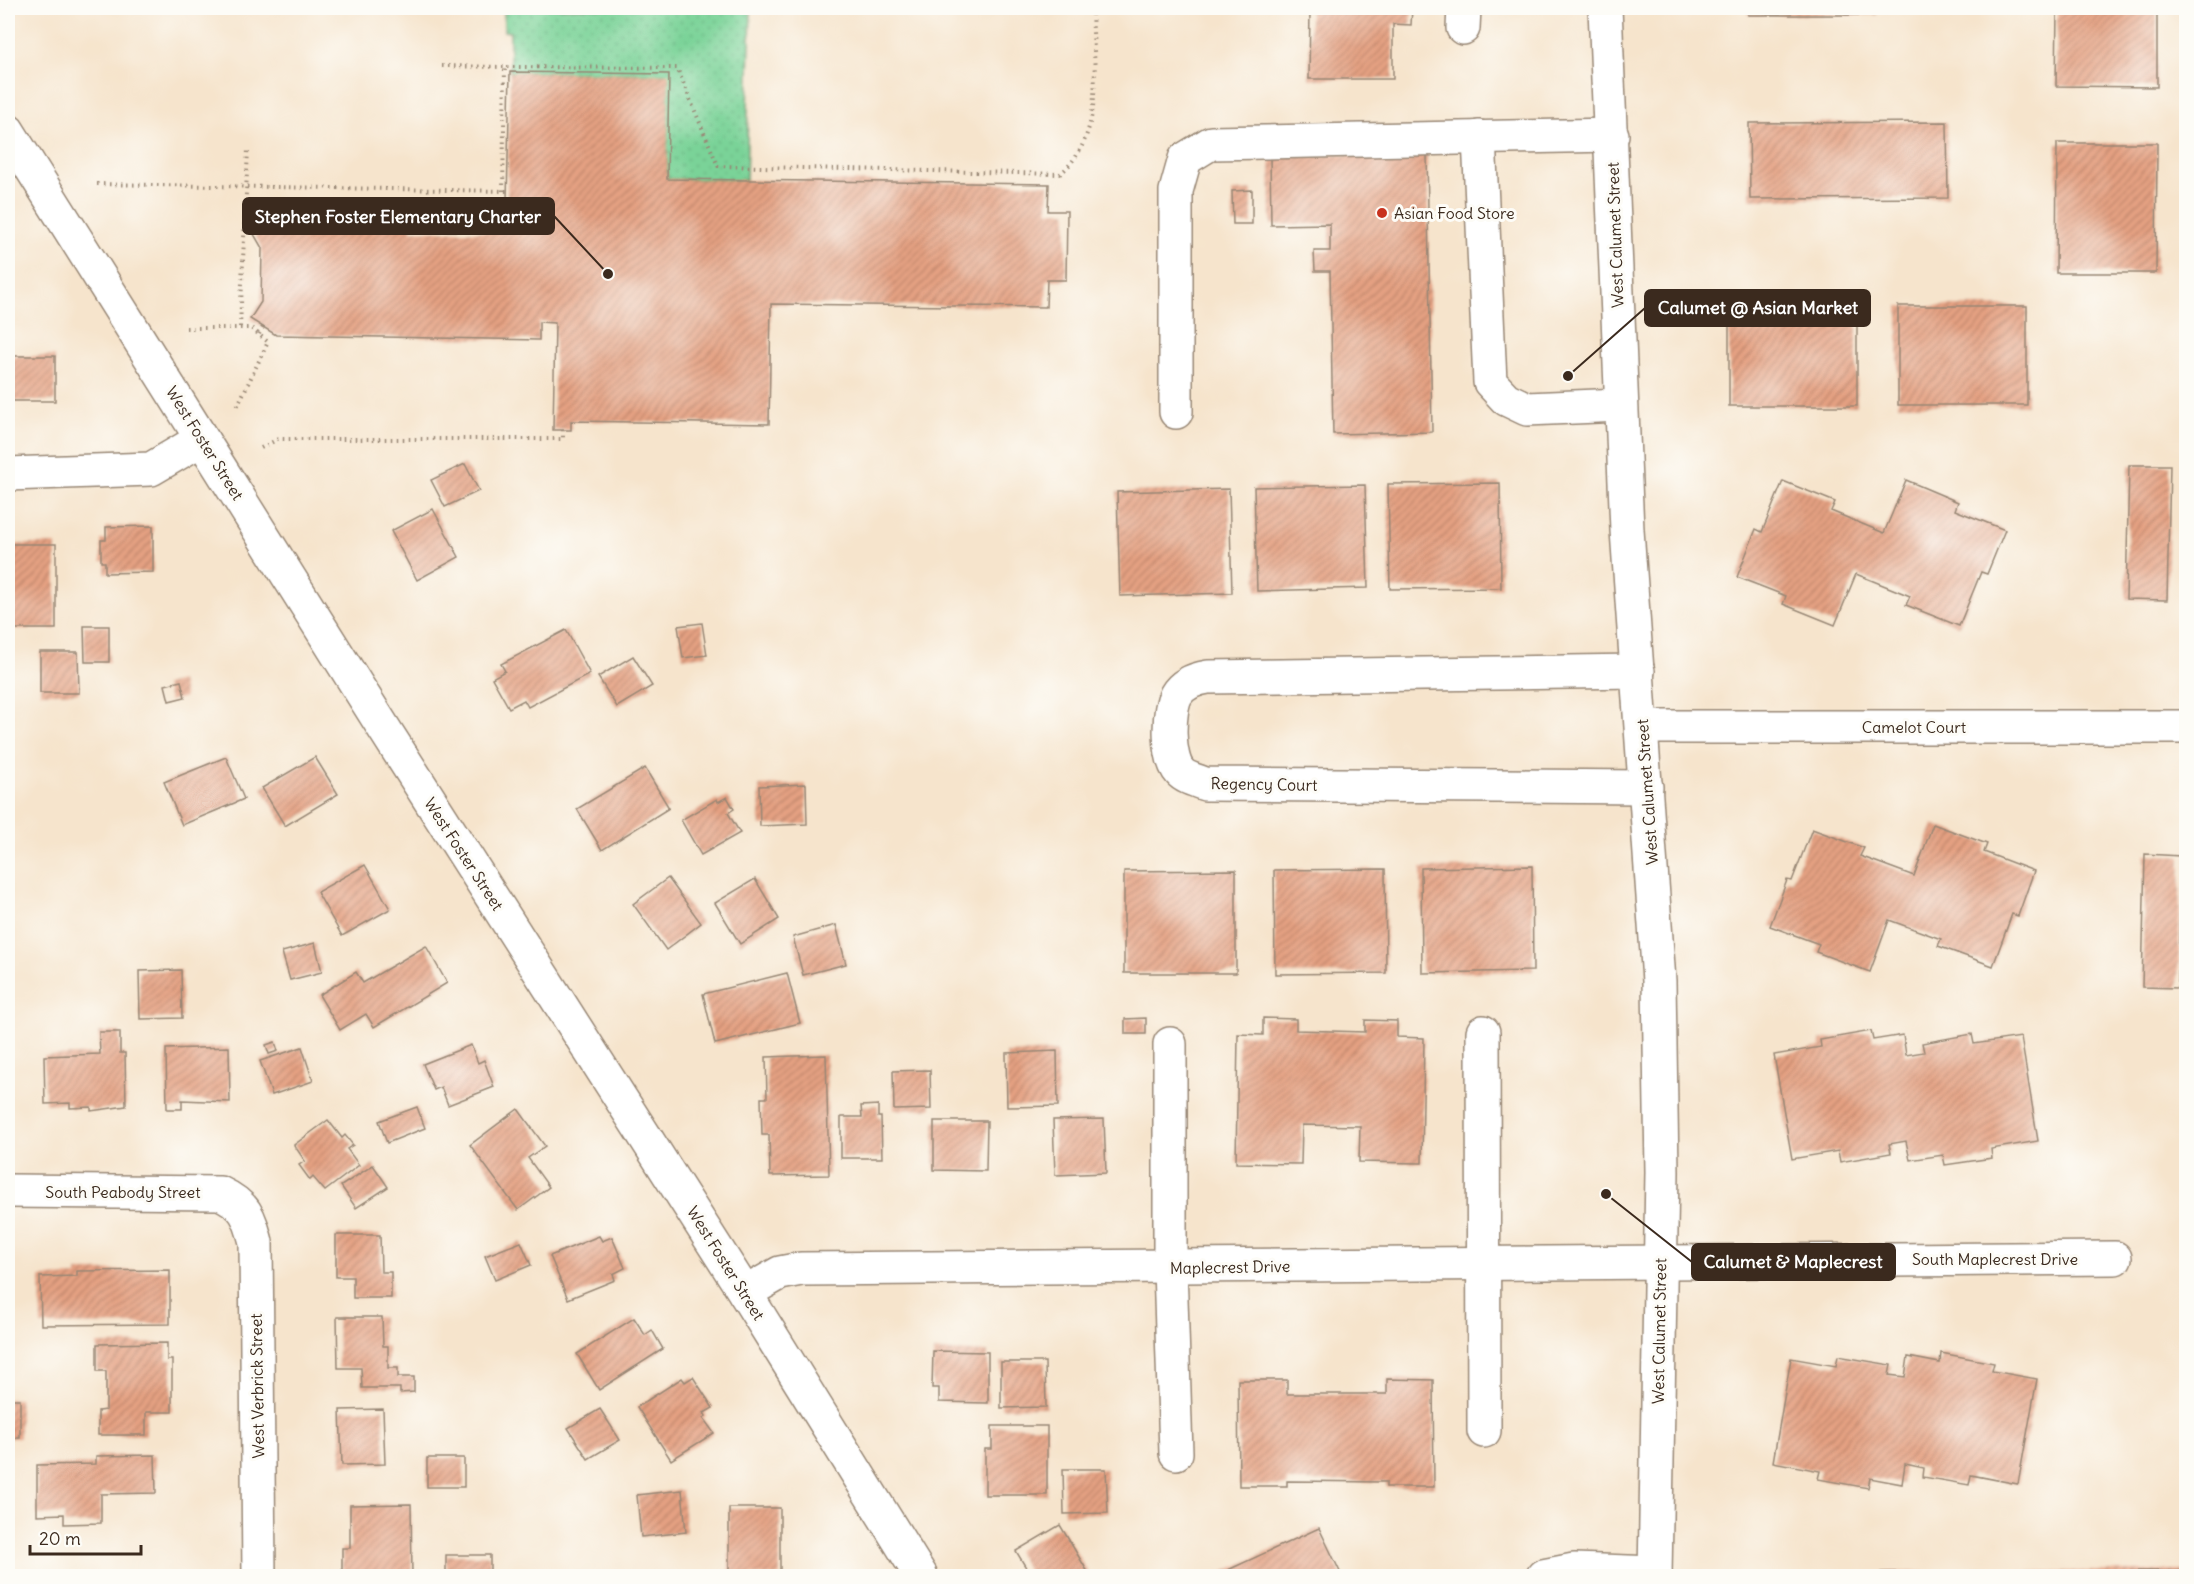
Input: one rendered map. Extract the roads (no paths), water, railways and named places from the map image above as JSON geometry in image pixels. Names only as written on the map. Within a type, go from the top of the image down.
[{"type":"street","name":"West Calumet Street","points":[[1605,8],[1612,135],[1621,405],[1659,981],[1662,1172],[1655,1575]]},
{"type":"street","name":"West Foster Street","points":[[8,131],[745,1293],[921,1576]]},
{"type":"street","points":[[1176,412],[1176,191],[1185,159],[1211,143],[1612,135]]},
{"type":"street","points":[[1479,137],[1490,382],[1506,399],[1527,408],[1621,405]]},
{"type":"street","points":[[8,474],[151,469],[202,438]]},
{"type":"street","name":"Regency Court","points":[[1638,671],[1208,677],[1191,680],[1177,693],[1171,710],[1171,753],[1180,772],[1205,784],[1646,787]]},
{"type":"street","name":"Camelot Court","points":[[1642,727],[2187,727]]},
{"type":"street","points":[[1483,1032],[1484,1431]]},
{"type":"street","points":[[1170,1044],[1170,1268],[1176,1453]]},
{"type":"street","name":"South Peabody Street","points":[[8,1191],[200,1191],[220,1193],[237,1201]]},
{"type":"street","name":"West Verbrick Street","points":[[237,1201],[249,1217],[256,1242],[259,1576]]},
{"type":"street","name":"South Maplecrest Drive","points":[[1660,1262],[2115,1258]]},
{"type":"street","name":"Maplecrest Drive","points":[[745,1293],[780,1273],[801,1269],[1170,1268],[1660,1262]]},
{"type":"street","points":[[1543,1576],[1574,1570],[1655,1575]]},
{"type":"place","name":"Asian Food Store","points":[[1382,213]]},
{"type":"place","name":"Stephen Foster Elementary Charter","points":[[608,274]]},
{"type":"place","name":"Calumet @ Asian Market","points":[[1568,376]]},
{"type":"place","name":"Calumet & Maplecrest","points":[[1606,1194]]}]
